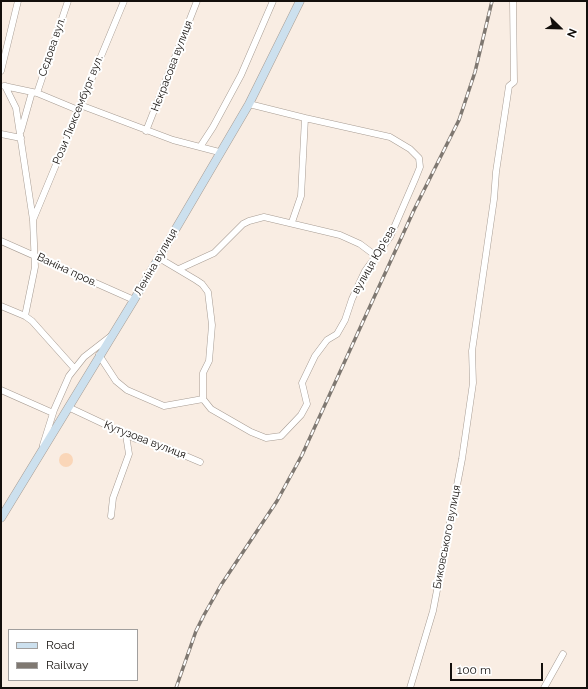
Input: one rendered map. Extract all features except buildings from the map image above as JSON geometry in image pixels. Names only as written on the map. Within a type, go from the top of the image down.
[{"type":"main road","name":"Леніна вулиця","points":[[1,518],[134,300],[249,104],[300,1]]},
{"type":"street","points":[[1,71],[18,1]]},
{"type":"street","name":"Сєдова вул.","points":[[21,136],[34,93],[68,1]]},
{"type":"street","name":"Рози Люксембург вул.","points":[[33,220],[124,1]]},
{"type":"street","name":"Нєкрасова вулиця","points":[[146,131],[198,1]]},
{"type":"street","points":[[200,147],[213,127],[241,75],[273,1]]},
{"type":"street","name":"Биковського вулиця","points":[[410,688],[433,611],[462,459],[473,383],[472,351],[476,320],[509,86],[514,82],[513,1]]},
{"type":"street","points":[[3,86],[34,93],[79,107],[146,131],[220,152]]},
{"type":"street","points":[[3,86],[14,102],[21,136],[33,220],[35,255],[34,278],[25,316]]},
{"type":"street","points":[[249,104],[305,118],[301,196],[292,222]]},
{"type":"street","name":"вулиця Юр'єва","points":[[202,399],[211,409],[251,432],[266,438],[281,436],[301,415],[307,404],[302,383],[308,369],[326,340],[337,334],[345,320],[356,289],[376,256],[390,238],[411,192],[420,167],[419,158],[410,149],[390,137],[305,118]]},
{"type":"street","points":[[1,134],[21,136]]},
{"type":"street","points":[[179,269],[214,253],[232,233],[249,221],[264,217],[328,231],[360,244],[376,256]]},
{"type":"street","name":"Ваніна пров.","points":[[1,241],[134,300]]},
{"type":"street","points":[[100,355],[116,381],[126,390],[164,406],[202,399],[203,373],[209,361],[211,343],[210,300],[202,284],[159,258]]},
{"type":"street","points":[[1,306],[25,316],[43,333],[74,368]]},
{"type":"street","points":[[40,453],[63,388],[74,368],[84,357],[112,335]]},
{"type":"street","points":[[1,390],[53,413]]},
{"type":"street","name":"Кутузова вулиця","points":[[68,407],[126,435],[167,448],[200,462]]},
{"type":"street","points":[[111,516],[113,498],[129,454],[126,435]]},
{"type":"street","points":[[544,688],[563,654]]},
{"type":"shaded area","points":[[66,453],[71,455],[73,460],[71,465],[66,467],[61,465],[59,460],[61,455]]},
{"type":"railway","points":[[176,688],[196,631],[204,615],[221,585],[277,501],[302,455],[414,210],[459,120],[475,72],[492,1]]}]
